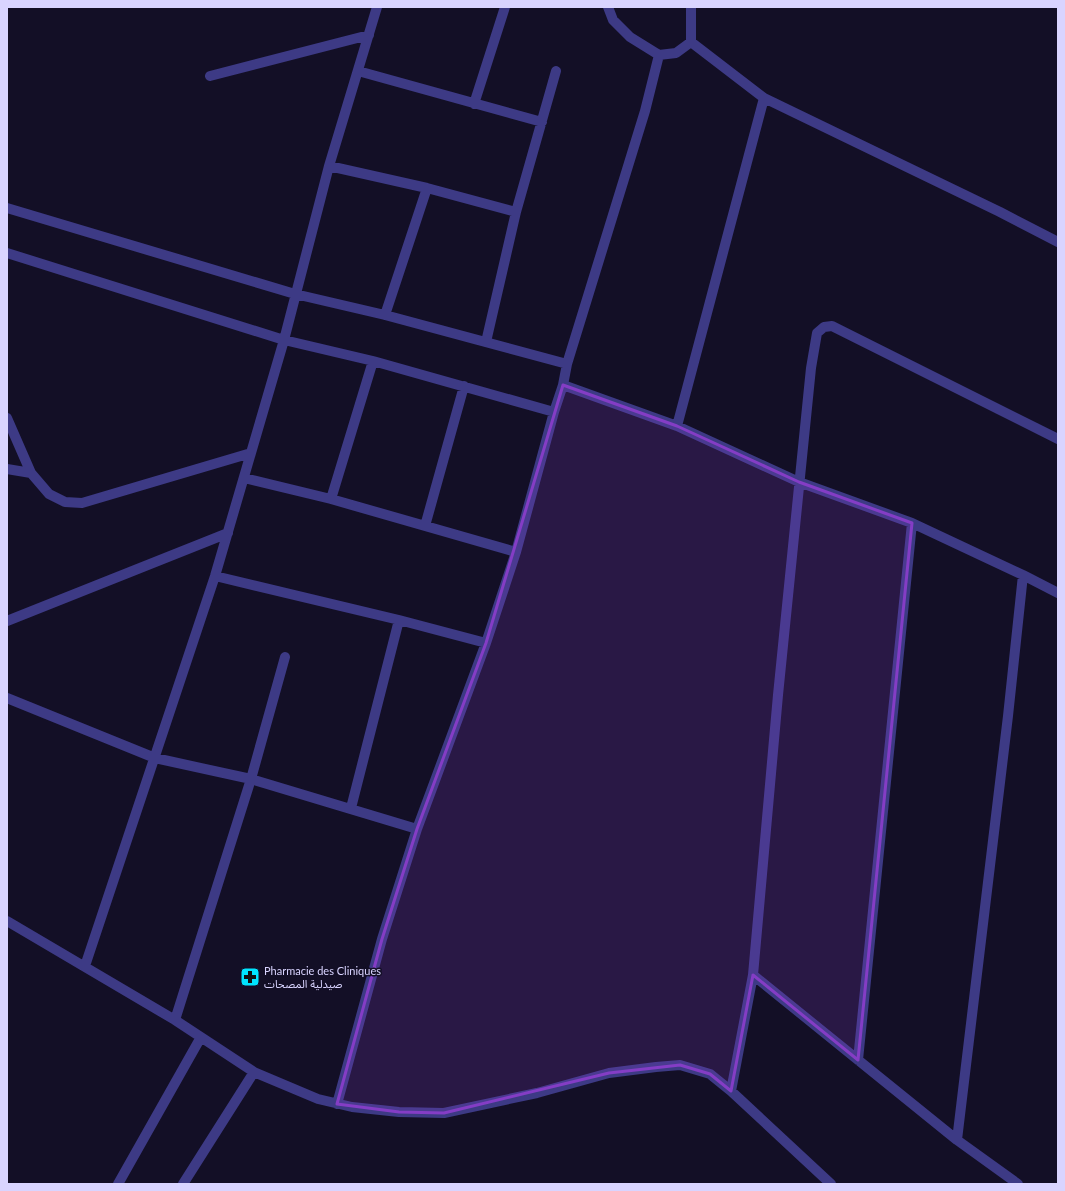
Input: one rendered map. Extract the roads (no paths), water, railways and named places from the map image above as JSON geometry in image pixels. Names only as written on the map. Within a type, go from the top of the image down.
[{"type":"street","points":[[85,966],[156,758],[215,576],[284,340],[329,166],[377,7]]},
{"type":"street","points":[[474,104],[505,7]]},
{"type":"street","points":[[608,7],[613,20],[630,37],[659,55],[676,53],[691,42]]},
{"type":"street","points":[[691,7],[691,42]]},
{"type":"street","points":[[210,76],[369,35]]},
{"type":"street","points":[[691,42],[764,98],[1000,212],[1058,242]]},
{"type":"street","points":[[337,1104],[382,939],[417,828],[486,643],[516,552],[554,412],[564,385],[566,364],[645,111],[659,55]]},
{"type":"street","points":[[486,342],[516,212],[556,71]]},
{"type":"street","points":[[358,72],[542,122]]},
{"type":"street","points":[[677,426],[764,98]]},
{"type":"street","points":[[329,166],[427,188],[516,212]]},
{"type":"street","points":[[385,315],[427,188]]},
{"type":"street","points":[[7,208],[295,294],[385,315],[566,364]]},
{"type":"street","points":[[7,253],[284,340],[373,361],[554,412]]},
{"type":"street","points":[[731,1091],[753,975],[799,482],[811,368],[817,334],[824,327],[832,326],[1058,439]]},
{"type":"street","points":[[331,499],[373,361]]},
{"type":"street","points":[[564,385],[677,426],[799,482],[912,523],[1058,593]]},
{"type":"street","points":[[425,526],[464,386]]},
{"type":"street","points":[[7,418],[31,473],[49,494],[65,502],[82,503],[251,453]]},
{"type":"street","points":[[7,469],[31,473]]},
{"type":"street","points":[[244,478],[331,499],[516,552]]},
{"type":"street","points":[[858,1060],[912,523]]},
{"type":"street","points":[[7,621],[228,533]]},
{"type":"street","points":[[957,1140],[1007,723],[1023,575]]},
{"type":"street","points":[[215,576],[398,620],[486,643]]},
{"type":"street","points":[[350,808],[398,620]]},
{"type":"street","points":[[175,1020],[252,779],[285,657]]},
{"type":"street","points":[[7,698],[156,758],[252,779],[417,828]]},
{"type":"street","points":[[7,921],[175,1020],[254,1072],[318,1099],[352,1107],[399,1112],[444,1113],[537,1092],[609,1073],[680,1065],[710,1074],[731,1091],[831,1184]]},
{"type":"street","points":[[753,975],[957,1140],[1018,1184]]},
{"type":"street","points":[[118,1184],[201,1037]]},
{"type":"street","points":[[182,1184],[254,1072]]},
{"type":"place","name":"Pharmacie des Cliniques صيدلية المصحات","points":[[250,977]]}]
